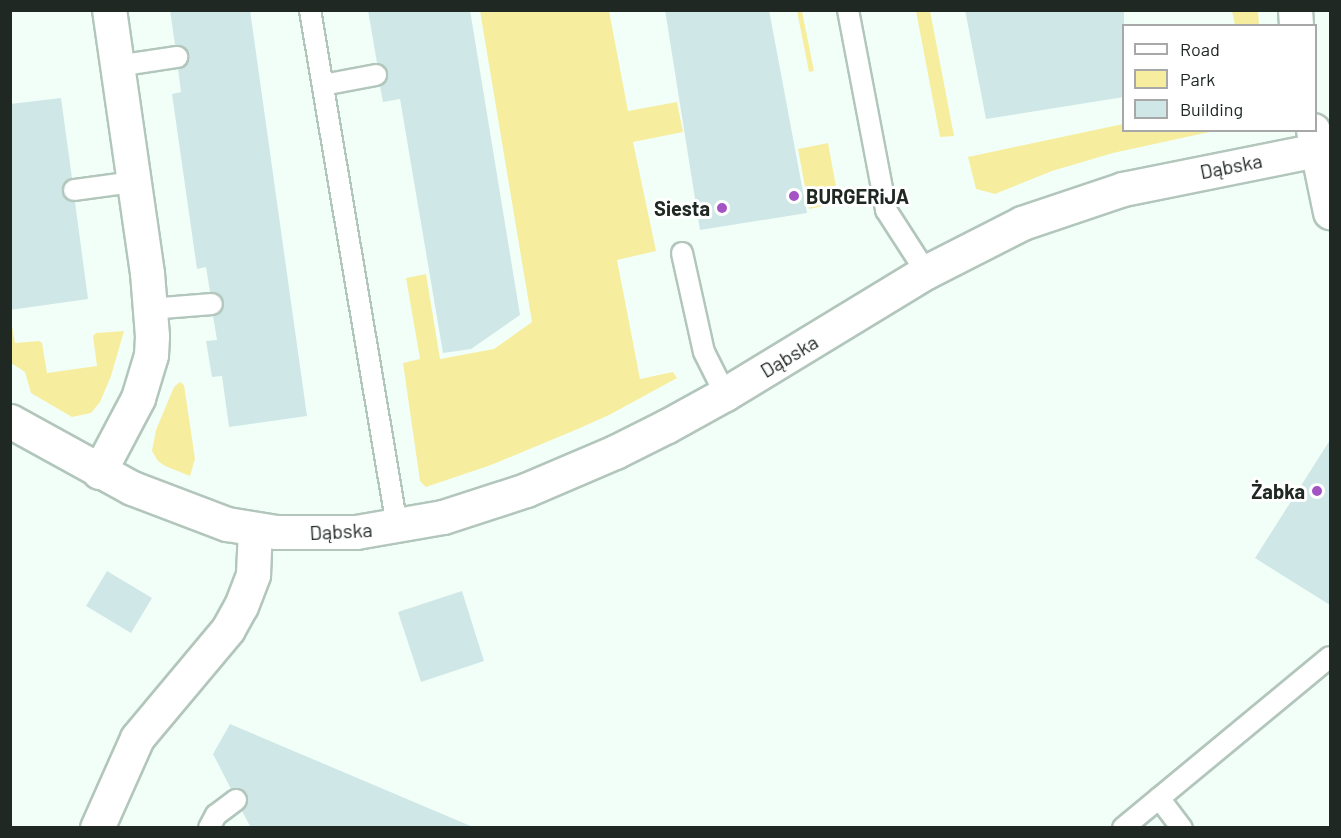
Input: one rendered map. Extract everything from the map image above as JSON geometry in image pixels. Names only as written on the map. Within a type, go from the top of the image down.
[{"type":"street","points":[[99,472],[138,398],[151,355],[150,309],[109,10]]},
{"type":"street","name":"Dąbska","points":[[10,421],[99,472],[196,514],[255,529],[312,533],[356,532],[397,526],[443,517],[526,490],[615,452],[725,394],[926,272],[1022,223],[1112,192],[1314,140],[1330,212]]},
{"type":"street","points":[[97,828],[137,738],[228,629],[241,606],[253,574],[255,529]]},
{"type":"lane","points":[[310,10],[397,526]]},
{"type":"lane","points":[[848,10],[886,210],[926,272]]},
{"type":"lane","points":[[117,66],[177,57]]},
{"type":"lane","points":[[323,85],[376,75]]},
{"type":"lane","points":[[74,190],[133,182]]},
{"type":"lane","points":[[682,253],[702,345],[725,394]]},
{"type":"lane","points":[[150,309],[212,304]]},
{"type":"lane","points":[[1123,828],[1330,657]]},
{"type":"lane","points":[[1159,798],[1182,828]]},
{"type":"lane","points":[[209,828],[216,815],[236,800]]},
{"type":"green space","points":[[480,11],[609,11],[628,111],[677,102],[683,132],[633,142],[656,251],[617,260],[640,379],[673,372],[677,378],[609,415],[573,431],[491,465],[426,487],[420,481],[403,363],[420,359],[406,278],[426,274],[440,359],[494,349],[532,322]]},
{"type":"green space","points":[[797,11],[802,11],[814,71],[809,72]]},
{"type":"green space","points":[[916,11],[930,11],[954,136],[940,137]]},
{"type":"green space","points":[[1232,11],[1258,11],[1259,24],[1235,24]]},
{"type":"green space","points":[[1122,124],[1122,132],[1209,132],[1113,153],[1052,171],[995,194],[976,189],[968,157]]},
{"type":"green space","points":[[828,143],[839,203],[809,209],[798,149]]},
{"type":"green space","points":[[11,321],[15,343],[39,341],[42,343],[47,373],[97,366],[93,336],[96,333],[124,331],[111,376],[100,402],[91,413],[72,417],[31,393],[25,372],[11,363]]},
{"type":"green space","points":[[180,382],[184,385],[195,459],[190,476],[165,466],[158,461],[152,451],[156,430],[174,387]]},
{"type":"building","points":[[170,10],[250,10],[307,416],[229,427],[222,376],[212,377],[206,341],[217,340],[213,316],[223,310],[224,302],[218,293],[210,292],[206,267],[197,269],[172,94],[181,92],[178,69],[185,66],[189,56],[186,49],[175,45]]},
{"type":"building","points":[[368,10],[470,10],[520,315],[471,349],[443,353],[400,99],[383,102],[380,86],[387,80],[388,73],[385,67],[377,63]]},
{"type":"building","points":[[665,10],[769,10],[807,213],[700,230]]},
{"type":"building","points":[[965,10],[1124,10],[1122,97],[986,119]]},
{"type":"building","points":[[61,98],[72,178],[66,181],[62,191],[65,198],[75,202],[88,299],[10,310],[10,104]]},
{"type":"building","points":[[1330,440],[1330,605],[1255,558]]},
{"type":"building","points":[[107,571],[152,598],[131,633],[86,606]]},
{"type":"building","points":[[462,591],[484,661],[421,682],[398,612]]},
{"type":"building","points":[[230,724],[473,828],[251,828],[242,811],[247,804],[246,793],[240,789],[231,789],[213,754]]},
{"type":"place","name":"BURGERiJA","points":[[794,196]]},
{"type":"place","name":"Siesta","points":[[722,208]]},
{"type":"place","name":"Żabka","points":[[1317,491]]}]
